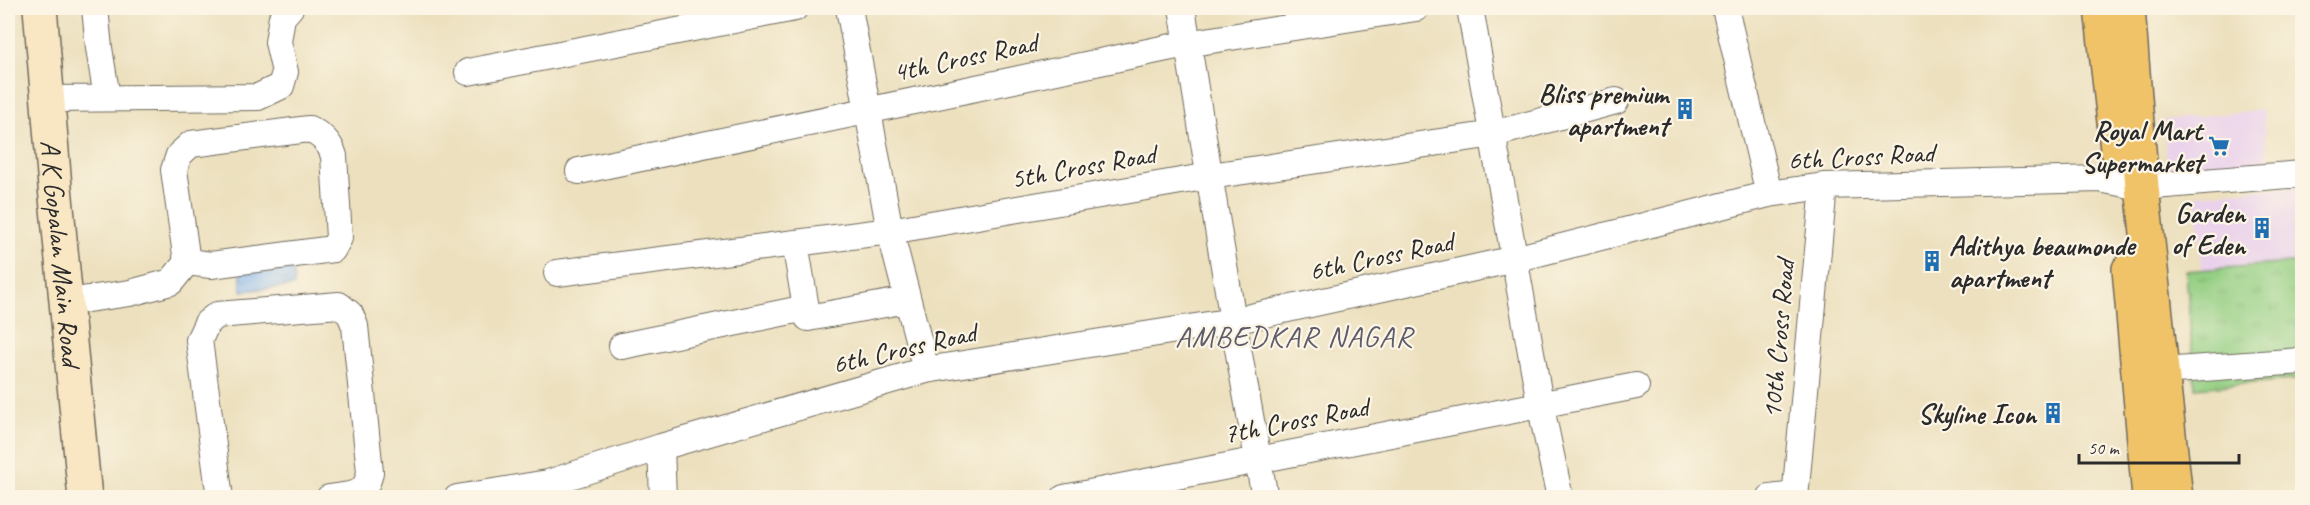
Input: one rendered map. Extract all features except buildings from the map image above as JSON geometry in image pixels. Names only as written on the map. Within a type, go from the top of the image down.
[{"type":"main road","points":[[2101,8],[2162,371],[2176,498]]},
{"type":"main road","points":[[2128,8],[2132,185],[2149,498]]},
{"type":"street","name":"A K Gopalan Main Road","points":[[40,8],[85,498]]},
{"type":"street","points":[[95,8],[107,98]]},
{"type":"street","points":[[48,99],[258,97],[281,86],[285,72],[278,42],[282,17],[290,8]]},
{"type":"street","points":[[468,72],[795,8]]},
{"type":"street","points":[[849,8],[890,231],[926,370]]},
{"type":"street","points":[[1182,8],[1186,44],[1265,498]]},
{"type":"street","name":"4th Cross Road","points":[[579,171],[1186,44],[1416,8]]},
{"type":"street","points":[[1470,8],[1540,403],[1560,498]]},
{"type":"street","points":[[1725,8],[1770,194]]},
{"type":"street","name":"5th Cross Road","points":[[557,273],[890,231],[1210,176],[1494,134],[1616,101]]},
{"type":"street","points":[[67,302],[130,293],[171,282],[187,262],[174,170],[179,155],[191,144],[309,129],[319,134],[331,146],[334,156],[339,238],[333,249],[211,265],[187,262]]},
{"type":"street","name":"6th Cross Road","points":[[457,498],[548,483],[661,447],[926,370],[1233,321],[1515,259],[1770,194],[1824,186],[2099,180],[2132,185],[2302,174]]},
{"type":"street","name":"10th Cross Road","points":[[1795,496],[1824,186]]},
{"type":"street","points":[[795,243],[808,318],[907,300]]},
{"type":"street","points":[[220,498],[199,340],[207,323],[217,315],[339,305],[350,314],[355,326],[370,472],[367,486],[357,494],[329,498]]},
{"type":"street","points":[[622,346],[806,308]]},
{"type":"street","points":[[2162,371],[2302,361]]},
{"type":"street","name":"7th Cross Road","points":[[1064,498],[1636,386]]},
{"type":"street","points":[[661,447],[663,498]]},
{"type":"street","points":[[1770,498],[1795,496]]},
{"type":"shaded area","name":"Royal Mart Supermarket","points":[[2263,110],[2268,169],[2169,179],[2163,120]]},
{"type":"shaded area","points":[[2302,186],[2302,262],[2202,270],[2196,195]]},
{"type":"green space","points":[[2302,262],[2302,379],[2195,388],[2186,271]]},
{"type":"water","points":[[293,264],[294,286],[242,291],[240,268]]},
{"type":"place","name":"Bliss premium apartment","points":[[1685,109]]},
{"type":"place","name":"Royal Mart Supermarket","points":[[2219,146]]},
{"type":"place","name":"Garden of Eden","points":[[2262,228]]},
{"type":"place","name":"Adithya beaumonde apartment","points":[[1932,261]]},
{"type":"place","name":"Skyline Icon","points":[[2053,413]]},
{"type":"district","name":"AMBEDKAR NAGAR","points":[[1294,336]]}]
